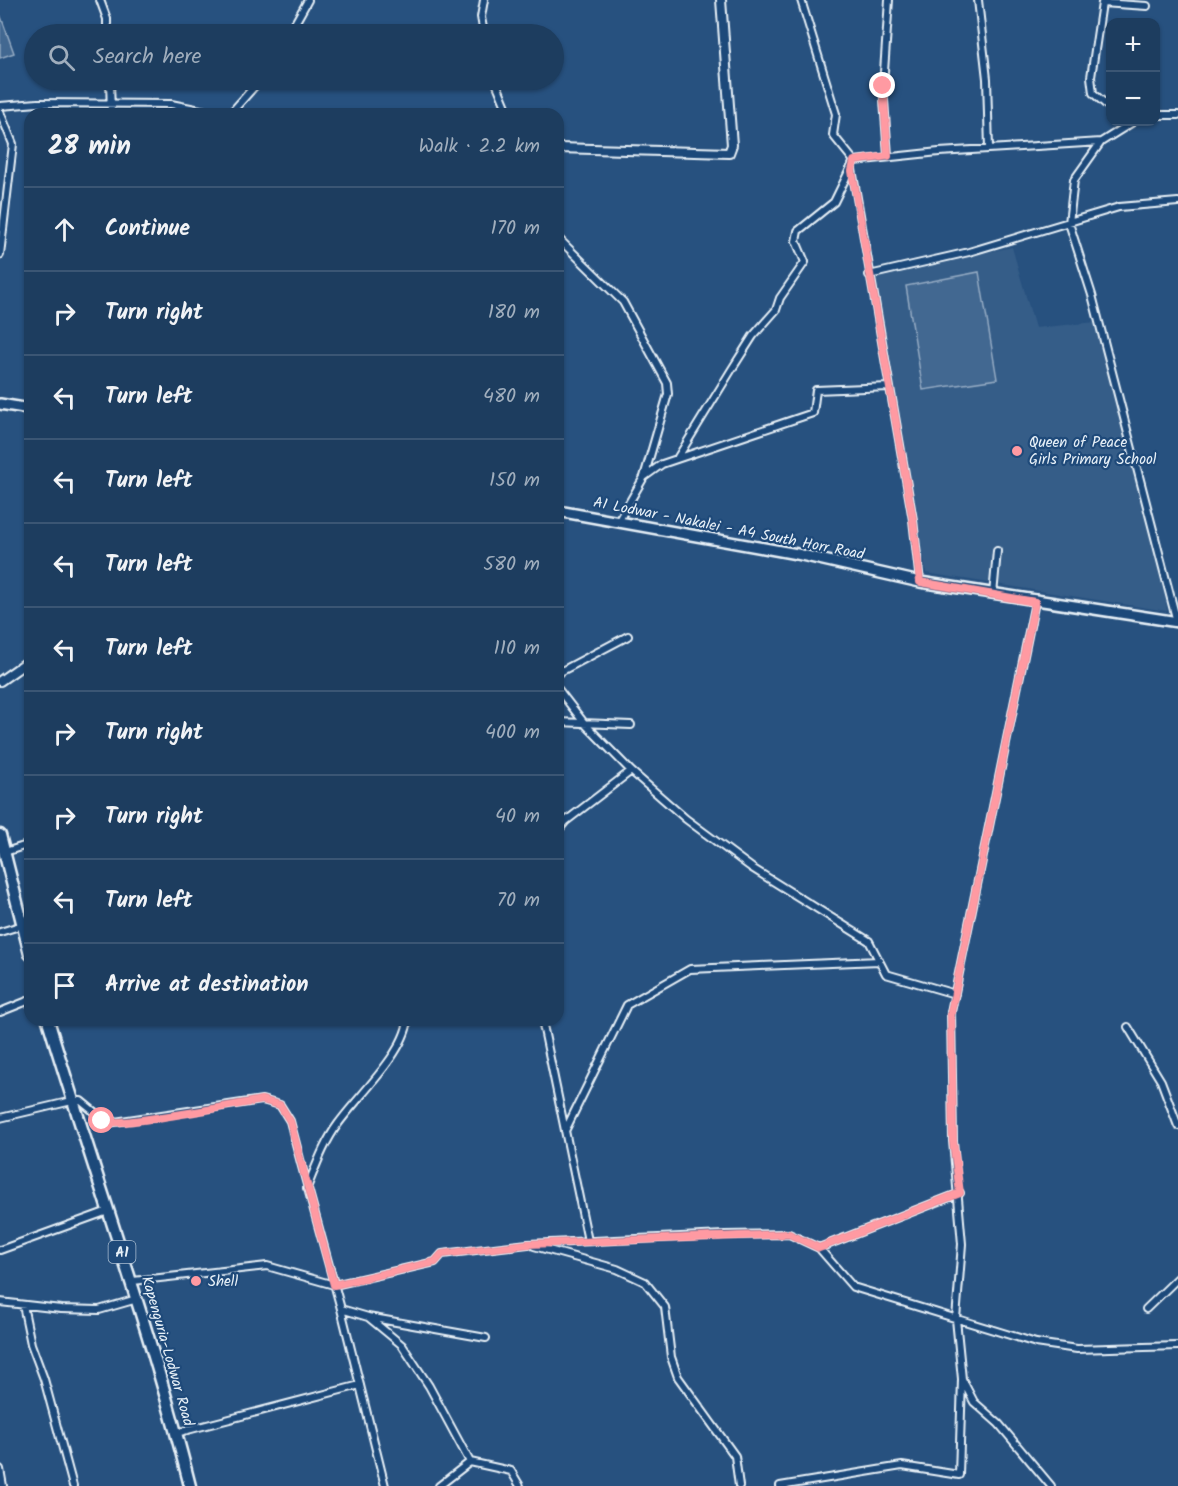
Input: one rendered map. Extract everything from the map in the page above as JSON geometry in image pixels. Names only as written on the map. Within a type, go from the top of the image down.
[{"type":"highway","points":[[0,835],[24,932]]},
{"type":"highway","name":"Kapenguria-Lodwar Road","points":[[50,1026],[72,1101],[133,1281],[190,1486]]},
{"type":"main road","points":[[0,404],[24,408]]},
{"type":"main road","name":"A1 Lodwar - Nakalei - A4 South Horr Road","points":[[564,512],[797,554],[920,582],[1035,602],[1177,622]]},
{"type":"street","points":[[100,0],[106,24]]},
{"type":"street","points":[[295,24],[308,0]]},
{"type":"street","points":[[482,24],[484,0]]},
{"type":"street","points":[[564,148],[729,153],[732,145],[722,0]]},
{"type":"street","points":[[801,0],[836,114],[833,135],[853,163],[869,275],[913,520],[920,582]]},
{"type":"street","points":[[888,156],[883,86],[889,0]]},
{"type":"street","points":[[978,0],[987,79],[989,149]]},
{"type":"street","points":[[1106,104],[1093,93],[1091,77],[1102,1],[1146,6]]},
{"type":"street","points":[[110,90],[111,105]]},
{"type":"street","points":[[235,108],[251,90]]},
{"type":"street","points":[[499,90],[507,108]]},
{"type":"street","points":[[0,106],[38,103],[171,105],[187,108]]},
{"type":"street","points":[[0,112],[13,144],[0,255]]},
{"type":"street","points":[[1160,115],[1178,115]]},
{"type":"street","points":[[1127,126],[1101,142],[1074,180],[1068,223],[1092,295],[1177,622]]},
{"type":"street","points":[[853,163],[888,156],[1101,142]]},
{"type":"street","points":[[678,457],[753,336],[776,310],[780,298],[805,262],[796,241],[798,231],[834,202],[853,163]]},
{"type":"street","points":[[869,275],[969,252],[1119,207],[1178,202]]},
{"type":"street","points":[[564,244],[623,302],[667,383],[668,394],[644,477],[618,522]]},
{"type":"street","points":[[644,477],[678,457],[813,413],[816,390],[889,387]]},
{"type":"street","points":[[993,595],[997,551]]},
{"type":"street","points":[[780,1486],[902,1466],[959,1475],[962,1379],[956,1318],[962,1244],[960,1193],[953,1141],[951,1012],[1035,602]]},
{"type":"street","points":[[564,669],[628,636]]},
{"type":"street","points":[[0,681],[24,664]]},
{"type":"street","points":[[564,697],[585,724],[631,771],[686,819],[752,868],[868,941],[886,974],[955,994]]},
{"type":"street","points":[[564,722],[631,725]]},
{"type":"street","points":[[564,824],[631,771]]},
{"type":"street","points":[[5,852],[24,846]]},
{"type":"street","points":[[0,932],[22,925]]},
{"type":"street","points":[[565,1131],[627,1005],[690,969],[879,961]]},
{"type":"street","points":[[0,1012],[24,1002]]},
{"type":"street","points":[[307,1188],[321,1153],[336,1126],[403,1039],[406,1026]]},
{"type":"street","points":[[543,1026],[588,1241]]},
{"type":"street","points":[[1128,1027],[1161,1081],[1178,1126]]},
{"type":"street","points":[[0,1118],[72,1101],[81,1101],[108,1123],[262,1100],[280,1105],[290,1121],[385,1486]]},
{"type":"street","points":[[819,1248],[960,1193]]},
{"type":"street","points":[[0,1250],[108,1211]]},
{"type":"street","points":[[133,1281],[267,1266],[334,1285],[435,1262],[442,1254],[528,1244],[789,1234],[819,1248],[853,1287],[1036,1342],[1077,1349],[1178,1346]]},
{"type":"street","points":[[528,1244],[617,1269],[645,1282],[665,1307],[670,1357],[678,1377],[735,1456],[739,1486]]},
{"type":"street","points":[[1146,1310],[1178,1278]]},
{"type":"street","points":[[0,1302],[99,1310],[137,1299]]},
{"type":"street","points":[[23,1305],[31,1344],[44,1379],[73,1486]]},
{"type":"street","points":[[341,1310],[486,1338]]},
{"type":"street","points":[[368,1317],[402,1345],[429,1386],[470,1462],[511,1471],[520,1486]]},
{"type":"street","points":[[962,1379],[974,1402],[999,1425],[1051,1486]]},
{"type":"street","points":[[176,1433],[360,1384]]},
{"type":"street","points":[[439,1486],[470,1462]]},
{"type":"street","points":[[0,1469],[3,1486]]},
{"type":"shaded area","points":[[0,14],[14,53],[0,58]]},
{"type":"shaded area","name":"Queen of Peace Girls Primary School","points":[[1012,247],[1035,328],[1096,322],[1165,591],[1167,611],[926,573],[874,276]]},
{"type":"shaded area","points":[[979,272],[997,379],[923,390],[906,286]]},
{"type":"place","name":"Queen of Peace Girls Primary School","points":[[1017,451]]},
{"type":"place","name":"Shell","points":[[196,1281]]},
{"type":"route","points":[[102,1121],[108,1123],[262,1100],[280,1105],[290,1121],[334,1285],[435,1262],[442,1254],[528,1244],[789,1234],[819,1248],[960,1193],[953,1141],[951,1012],[985,856],[1035,602],[920,582],[913,520],[852,171],[854,161],[860,158],[888,156],[883,86]]}]
